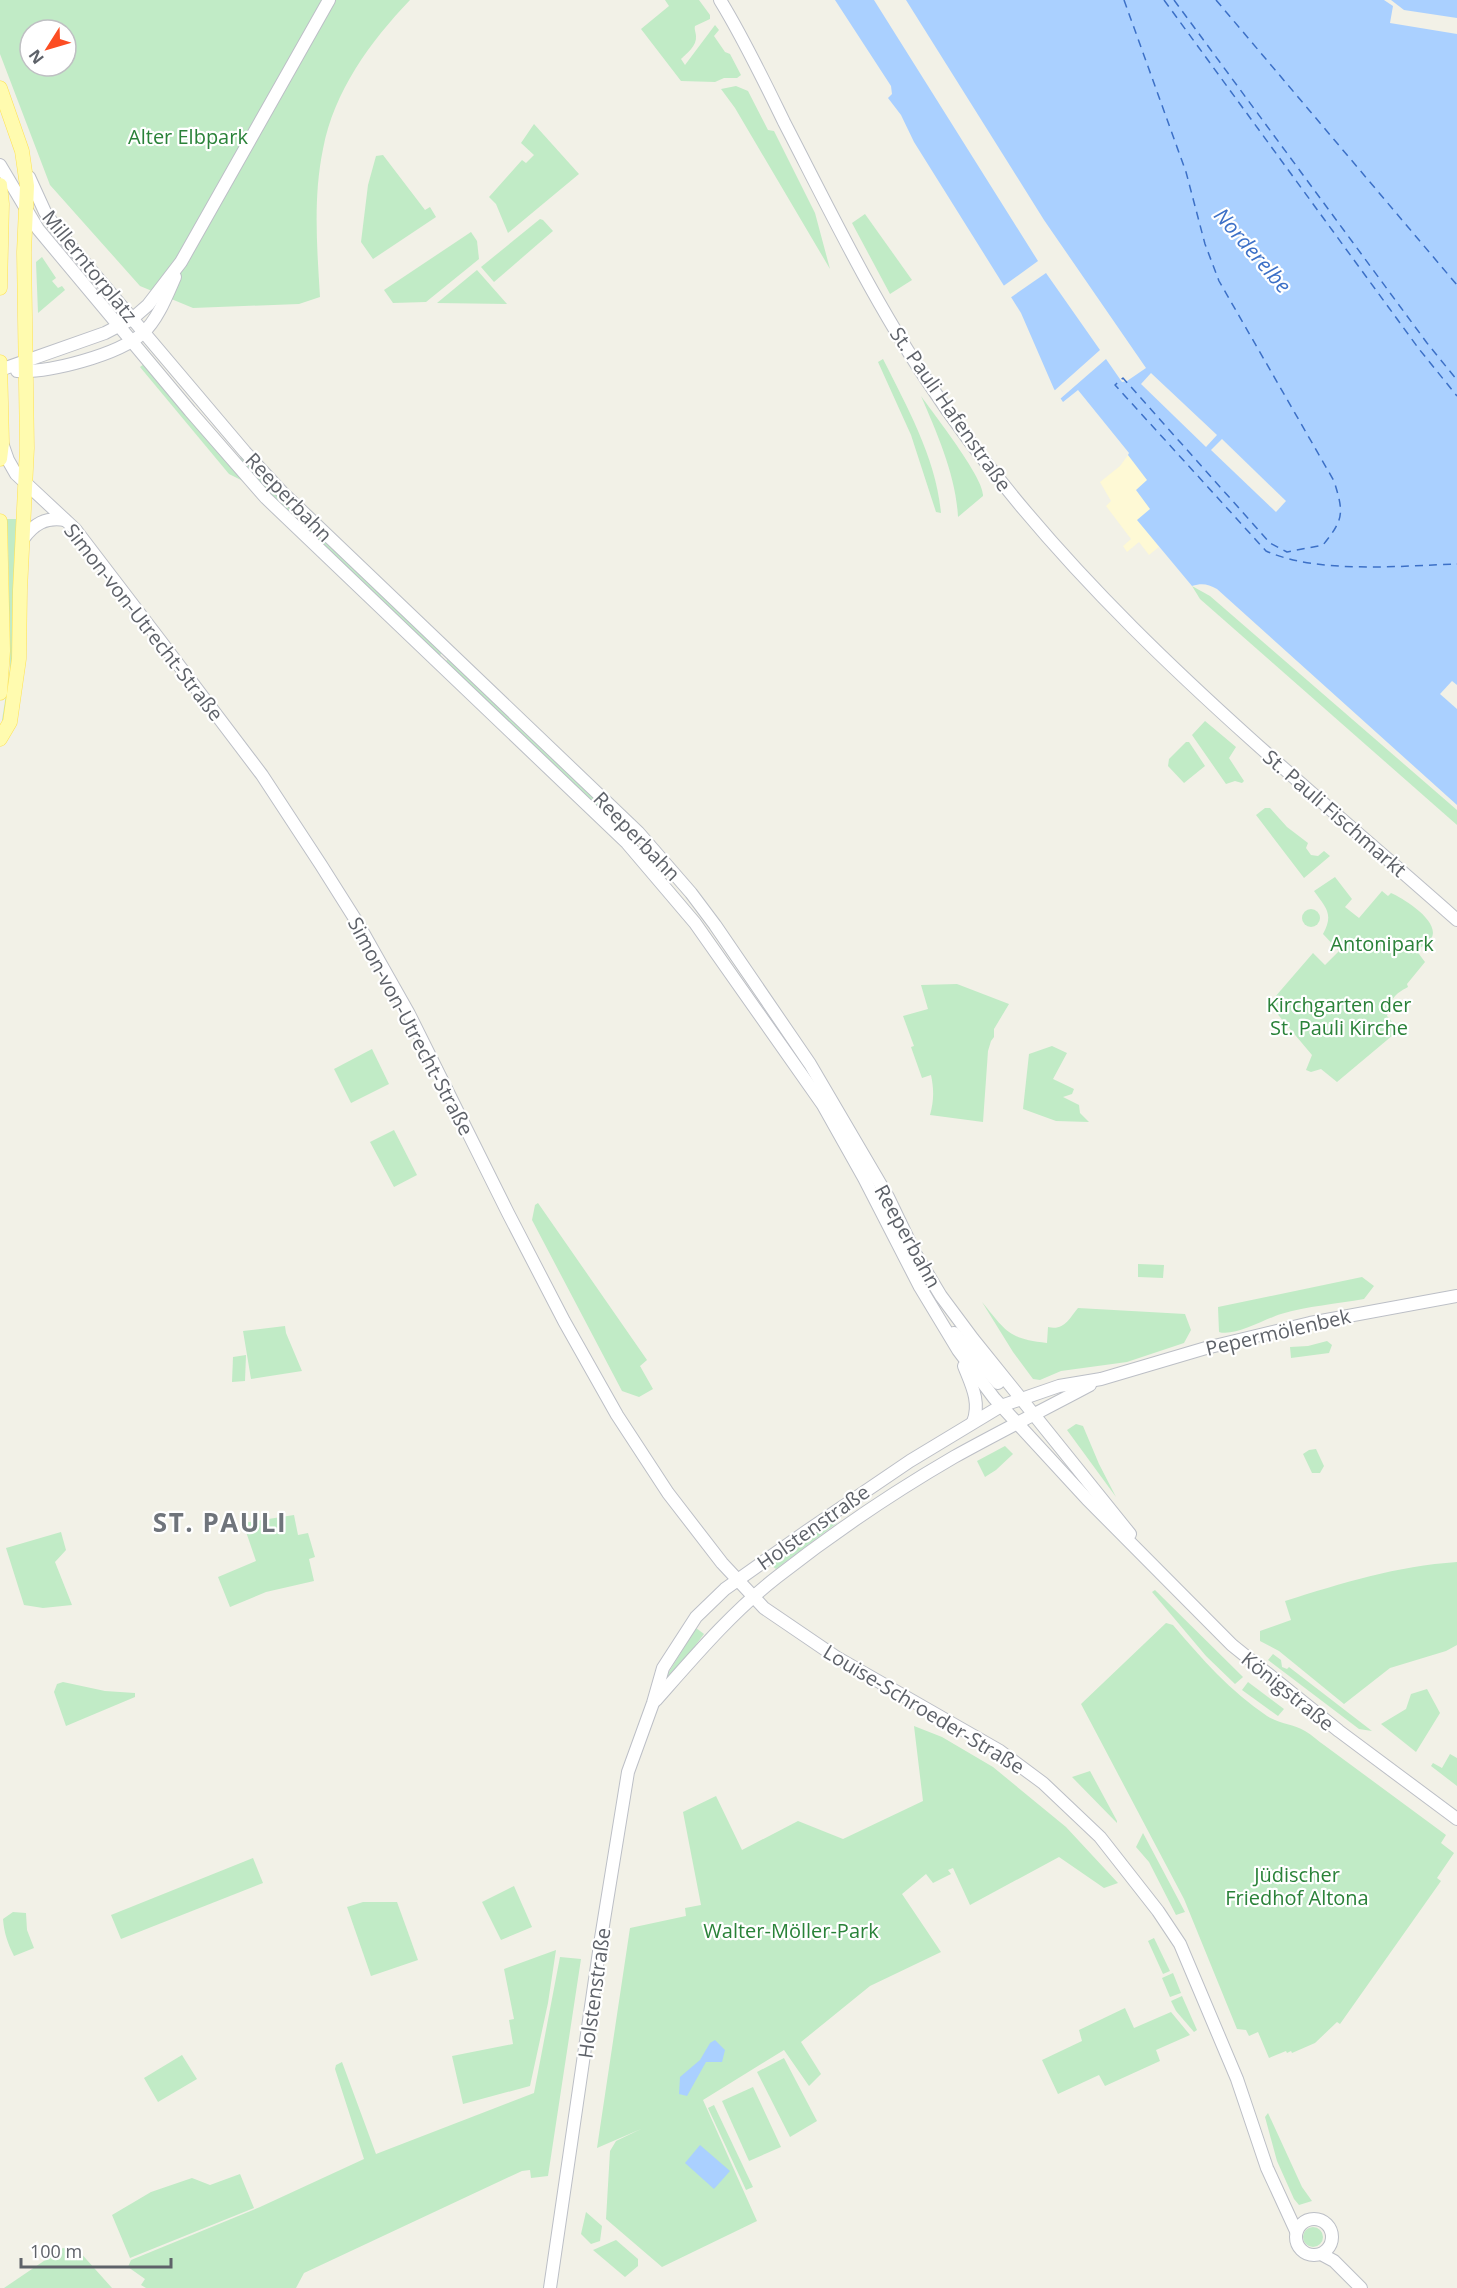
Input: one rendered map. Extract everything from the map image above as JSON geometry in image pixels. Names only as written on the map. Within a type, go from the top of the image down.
[{"type":"main road","points":[[132,341],[144,332],[164,301],[181,262],[329,0]]},
{"type":"main road","name":"St. Pauli Hafenstraße","points":[[720,0],[892,325],[944,406],[998,479],[1055,548],[1137,634],[1214,706]]},
{"type":"main road","points":[[0,88],[26,170]]},
{"type":"main road","name":"Millerntorplatz","points":[[0,165],[38,229],[132,341],[118,349],[52,369],[26,366]]},
{"type":"main road","name":"Millerntorplatz","points":[[26,170],[24,252],[26,366]]},
{"type":"main road","name":"Millerntorplatz","points":[[26,170],[38,198],[54,225],[144,332]]},
{"type":"main road","points":[[0,185],[2,204],[0,288]]},
{"type":"main road","points":[[119,326],[148,304],[181,262]]},
{"type":"main road","name":"Millerntorplatz","points":[[0,370],[26,366],[119,326]]},
{"type":"main road","name":"Reeperbahn","points":[[144,332],[245,452],[282,492],[638,832],[691,893],[810,1064],[888,1197],[964,1343],[1001,1406],[1017,1424]]},
{"type":"main road","name":"Reeperbahn","points":[[132,341],[266,498],[627,843],[676,898],[823,1105],[936,1314],[1018,1401],[1035,1414]]},
{"type":"main road","points":[[0,362],[2,443],[0,459]]},
{"type":"main road","points":[[0,739],[10,722],[17,681],[26,484],[26,366]]},
{"type":"main road","name":"Simon-von-Utrecht-Straße","points":[[2,443],[12,468],[84,540],[255,766],[327,874],[409,1014],[513,1223],[617,1414],[668,1493],[737,1580],[754,1597]]},
{"type":"main road","points":[[23,539],[38,523],[50,519],[65,520]]},
{"type":"main road","points":[[0,521],[3,651],[0,693]]},
{"type":"main road","name":"St. Pauli Fischmarkt","points":[[1214,706],[1457,920]]},
{"type":"main road","name":"Pepermölenbek","points":[[1018,1401],[1059,1386],[1101,1379],[1217,1345],[1310,1323],[1457,1296]]},
{"type":"main road","points":[[964,1343],[975,1395],[976,1412],[973,1422]]},
{"type":"main road","name":"Pepermölenbek","points":[[1035,1414],[1101,1379]]},
{"type":"main road","name":"Holstenstraße","points":[[550,2288],[601,1938],[628,1772],[663,1668],[687,1628],[712,1600],[737,1580],[823,1519],[973,1422],[1001,1406],[1018,1401]]},
{"type":"main road","name":"Holstenstraße","points":[[653,1703],[705,1646],[777,1577],[869,1510],[954,1457],[1035,1414]]},
{"type":"main road","name":"Königstraße","points":[[1035,1414],[1124,1524],[1140,1551]]},
{"type":"main road","name":"Königstraße","points":[[1017,1424],[1209,1624],[1256,1667],[1455,1820]]},
{"type":"main road","name":"Louise-Schroeder-Straße","points":[[754,1597],[764,1608],[836,1657],[1000,1751],[1043,1783],[1094,1830],[1133,1878],[1180,1944],[1247,2107],[1266,2168],[1296,2231]]},
{"type":"main road","points":[[1311,2219],[1321,2220],[1327,2224],[1332,2233],[1331,2242],[1327,2250],[1311,2256],[1300,2250],[1295,2240],[1296,2231],[1302,2223],[1311,2219]]},
{"type":"main road","points":[[1321,2254],[1334,2261],[1361,2288]]},
{"type":"green space","name":"Alter Elbpark","points":[[0,0],[410,0],[381,33],[356,68],[345,87],[328,128],[318,185],[320,297],[299,304],[193,308],[140,286],[50,185],[0,54]]},
{"type":"green space","points":[[665,0],[699,0],[710,15],[710,19],[695,26],[695,43],[681,59],[685,65],[715,25],[719,30],[714,36],[725,52],[730,54],[741,75],[737,78],[724,78],[715,82],[681,81],[641,29],[669,6]]},
{"type":"green space","points":[[736,86],[748,91],[768,130],[774,131],[815,213],[830,269],[735,108],[721,89]]},
{"type":"green space","points":[[534,124],[579,174],[508,233],[496,204],[489,197],[522,160],[526,163],[534,155],[521,143]]},
{"type":"green space","points":[[383,155],[425,210],[430,207],[436,217],[373,259],[361,242],[368,185],[376,156]]},
{"type":"green space","points":[[865,214],[912,280],[890,294],[852,223]]},
{"type":"green space","points":[[540,219],[553,231],[494,282],[481,267]]},
{"type":"green space","points":[[471,232],[477,241],[479,259],[426,302],[393,303],[384,290]]},
{"type":"green space","points":[[42,257],[56,278],[52,281],[58,288],[62,286],[65,290],[38,313],[36,262]]},
{"type":"green space","points":[[477,270],[507,304],[437,303]]},
{"type":"green space","points":[[883,359],[911,414],[927,453],[941,513],[936,512],[911,435],[878,362]]},
{"type":"green space","points":[[144,364],[243,481],[229,474],[140,367]]},
{"type":"green space","points":[[921,396],[967,461],[981,488],[983,496],[958,517],[950,470]]},
{"type":"green space","points":[[241,457],[297,515],[294,519],[239,459]]},
{"type":"green space","points":[[5,519],[16,519],[14,668],[4,721],[2,720],[10,669],[8,542]]},
{"type":"green space","points":[[303,521],[442,653],[438,657],[300,524]]},
{"type":"green space","points":[[1192,586],[1210,596],[1457,810],[1457,825],[1200,599]]},
{"type":"green space","points":[[448,659],[616,817],[612,822],[444,663]]},
{"type":"green space","points":[[1205,721],[1236,747],[1229,758],[1244,781],[1242,783],[1235,781],[1226,784],[1192,735]]},
{"type":"green space","points":[[1186,742],[1189,742],[1205,766],[1184,783],[1168,766],[1169,759]]},
{"type":"green space","points":[[1265,808],[1270,808],[1287,827],[1308,843],[1306,848],[1311,855],[1318,856],[1324,851],[1330,856],[1304,878],[1256,815]]},
{"type":"green space","points":[[1335,877],[1352,899],[1345,907],[1359,918],[1382,891],[1388,896],[1391,893],[1412,905],[1426,918],[1433,932],[1430,941],[1416,950],[1425,962],[1407,984],[1408,987],[1393,998],[1390,1005],[1387,1016],[1399,1030],[1337,1082],[1321,1069],[1311,1072],[1306,1070],[1312,1055],[1269,1004],[1313,953],[1325,965],[1339,951],[1323,934],[1328,921],[1327,911],[1314,891]]},
{"type":"green space","points":[[1307,909],[1315,909],[1320,914],[1318,925],[1307,927],[1302,922],[1302,914]]},
{"type":"green space","points":[[957,984],[1009,1004],[994,1029],[994,1037],[988,1051],[983,1122],[930,1115],[933,1095],[931,1075],[922,1078],[903,1016],[928,1009],[921,985]]},
{"type":"green space","points":[[1052,1046],[1067,1053],[1053,1079],[1074,1089],[1072,1094],[1063,1097],[1079,1105],[1080,1113],[1089,1122],[1056,1121],[1023,1109],[1029,1054]]},
{"type":"green space","points":[[372,1049],[389,1084],[351,1103],[334,1069]]},
{"type":"green space","points":[[394,1130],[417,1175],[394,1187],[370,1142]]},
{"type":"green space","points":[[538,1203],[647,1360],[640,1366],[653,1389],[639,1397],[622,1391],[532,1220],[535,1205]]},
{"type":"green space","points":[[1138,1264],[1164,1265],[1163,1278],[1138,1277]]},
{"type":"green space","points":[[1362,1277],[1374,1286],[1364,1299],[1291,1311],[1241,1330],[1219,1332],[1218,1307]]},
{"type":"green space","points":[[982,1302],[1009,1332],[1024,1339],[1047,1343],[1048,1327],[1062,1326],[1078,1308],[1185,1314],[1191,1330],[1184,1343],[1127,1362],[1061,1371],[1040,1380],[1033,1379]]},
{"type":"green space","points":[[285,1326],[302,1371],[251,1379],[243,1331]]},
{"type":"green space","points":[[1327,1341],[1332,1345],[1329,1353],[1291,1358],[1290,1347],[1308,1346]]},
{"type":"green space","points":[[246,1355],[245,1381],[232,1382],[233,1357]]},
{"type":"green space","points":[[1076,1424],[1083,1426],[1116,1497],[1067,1430]]},
{"type":"green space","points":[[1005,1446],[1013,1454],[985,1477],[977,1461]]},
{"type":"green space","points":[[1316,1449],[1324,1466],[1320,1473],[1312,1473],[1303,1454]]},
{"type":"green space","points":[[294,1515],[298,1535],[308,1533],[315,1557],[309,1559],[314,1581],[266,1592],[230,1607],[218,1577],[256,1561],[243,1523]]},
{"type":"green space","points":[[835,1520],[837,1523],[776,1569],[771,1565]]},
{"type":"green space","points":[[61,1532],[66,1550],[55,1562],[72,1605],[43,1608],[24,1605],[6,1548]]},
{"type":"green space","points":[[1457,1562],[1457,1645],[1446,1651],[1390,1668],[1344,1704],[1279,1651],[1260,1641],[1260,1631],[1291,1620],[1285,1601],[1391,1571]]},
{"type":"green space","points":[[1155,1590],[1243,1677],[1235,1684],[1206,1656],[1152,1592]]},
{"type":"green space","name":"Jüdischer Friedhof Altona","points":[[1166,1623],[1173,1625],[1217,1674],[1241,1696],[1272,1719],[1310,1734],[1446,1835],[1441,1843],[1454,1853],[1437,1878],[1441,1881],[1340,2024],[1337,2022],[1315,2043],[1292,2053],[1286,2051],[1269,2058],[1258,2032],[1249,2036],[1246,2030],[1237,2029],[1184,1899],[1081,1704]]},
{"type":"green space","points":[[696,1628],[704,1634],[668,1682],[664,1680]]},
{"type":"green space","points":[[1273,1654],[1281,1660],[1282,1667],[1287,1669],[1289,1667],[1372,1731],[1359,1729],[1268,1660]]},
{"type":"green space","points":[[63,1682],[105,1691],[135,1693],[135,1697],[66,1726],[54,1692],[57,1684]]},
{"type":"green space","points":[[1248,1682],[1284,1709],[1278,1716],[1242,1690]]},
{"type":"green space","points":[[1427,1689],[1440,1713],[1416,1752],[1381,1724],[1406,1709],[1411,1694]]},
{"type":"green space","name":"Walter-Möller-Park","points":[[914,1726],[942,1737],[993,1767],[1066,1827],[1118,1883],[1104,1888],[1059,1857],[970,1905],[953,1868],[948,1870],[951,1874],[933,1883],[926,1874],[902,1894],[941,1952],[870,1986],[801,2042],[821,2074],[809,2086],[784,2050],[703,2100],[757,2221],[662,2267],[606,2219],[610,2151],[616,2141],[641,2129],[597,2148],[630,1928],[686,1916],[685,1908],[701,1905],[683,1812],[716,1796],[742,1850],[798,1821],[843,1839],[923,1801]]},
{"type":"green space","points":[[1450,1754],[1457,1758],[1457,1786],[1431,1766],[1433,1763],[1442,1768]]},
{"type":"green space","points":[[1090,1771],[1117,1821],[1117,1823],[1072,1777]]},
{"type":"green space","points":[[1143,1833],[1185,1912],[1176,1915],[1149,1862],[1136,1847]]},
{"type":"green space","points":[[253,1858],[263,1883],[121,1939],[111,1915]]},
{"type":"green space","points":[[514,1886],[532,1927],[501,1940],[482,1902]]},
{"type":"green space","points":[[363,1902],[397,1902],[418,1960],[371,1976],[347,1907]]},
{"type":"green space","points":[[13,1912],[26,1913],[27,1930],[34,1948],[14,1956],[4,1929],[3,1919]]},
{"type":"green space","points":[[1154,1938],[1170,1971],[1163,1974],[1148,1941]]},
{"type":"green space","points":[[556,1950],[548,2003],[530,2086],[463,2104],[452,2056],[513,2044],[509,2020],[514,2019],[504,1969]]},
{"type":"green space","points":[[560,1957],[581,1959],[548,2176],[531,2178],[530,2170],[522,2171],[304,2273],[296,2288],[146,2288],[141,2285],[145,2279],[128,2267],[131,2260],[260,2207],[364,2159],[335,2069],[336,2065],[342,2062],[376,2154],[534,2093]]},
{"type":"green space","points":[[1173,1973],[1181,1993],[1170,1997],[1162,1978]]},
{"type":"green space","points":[[1182,1996],[1197,2030],[1194,2032],[1176,2011],[1171,2001]]},
{"type":"green space","points":[[1125,2008],[1134,2028],[1171,2012],[1190,2035],[1156,2050],[1160,2061],[1105,2086],[1099,2075],[1058,2094],[1042,2060],[1082,2041],[1079,2030]]},
{"type":"green space","points":[[182,2055],[197,2079],[158,2102],[144,2078]]},
{"type":"green space","points":[[784,2058],[817,2121],[790,2137],[757,2072]]},
{"type":"green space","points":[[753,2087],[781,2147],[749,2161],[722,2101]]},
{"type":"green space","points":[[714,2105],[753,2187],[746,2190],[708,2108]]},
{"type":"green space","points":[[1268,2113],[1302,2187],[1312,2201],[1299,2205],[1294,2199],[1277,2161],[1265,2117]]},
{"type":"green space","points":[[240,2174],[254,2208],[130,2258],[112,2215],[151,2192],[192,2178],[210,2185]]},
{"type":"green space","points":[[586,2212],[602,2226],[600,2241],[591,2244],[581,2234]]},
{"type":"green space","points":[[1313,2227],[1320,2230],[1323,2237],[1320,2244],[1313,2247],[1306,2244],[1303,2237],[1306,2230]]},
{"type":"green space","points":[[616,2240],[638,2259],[638,2266],[625,2277],[593,2250]]},
{"type":"green space","points":[[63,2248],[78,2250],[112,2288],[4,2288]]},
{"type":"sand","points":[[1128,455],[1148,480],[1151,509],[1138,520],[1159,547],[1149,555],[1139,542],[1127,552],[1123,546],[1131,539],[1106,506],[1111,501],[1100,482],[1120,466]]},
{"type":"water","name":"Norderelbe","points":[[835,0],[1384,0],[1393,6],[1390,23],[1457,34],[1457,805],[1217,589],[1205,584],[1192,586],[1137,520],[1150,509],[1136,490],[1147,480],[1128,455],[1129,453],[1078,390],[1063,402],[1054,389],[1021,313],[914,142],[901,115],[888,98],[892,94],[891,86]]},
{"type":"water","points":[[1391,0],[1457,0],[1457,18],[1404,10]]},
{"type":"water","points":[[715,2040],[725,2050],[722,2062],[706,2062],[687,2096],[679,2094],[680,2077],[700,2060],[710,2043]]},
{"type":"water","points":[[700,2145],[730,2171],[714,2189],[685,2163]]},
{"type":"pier","points":[[874,0],[906,0],[1044,220],[1146,368],[1122,382],[1106,359],[1060,399],[1054,391],[1100,350],[1046,273],[1010,298],[1002,287],[1038,261]]},
{"type":"pier","points":[[1151,373],[1217,435],[1206,447],[1141,384]]},
{"type":"pier","points":[[1222,439],[1286,501],[1276,512],[1211,450]]},
{"type":"pier","points":[[1452,681],[1457,685],[1457,709],[1440,694]]},
{"type":"ferry route","points":[[1124,0],[1186,172],[1205,244],[1219,281],[1334,481],[1340,508],[1335,529],[1323,545],[1287,552],[1270,543],[1123,378],[1115,385],[1266,551],[1309,563],[1334,566],[1385,567],[1457,564]]},
{"type":"ferry route","points":[[1164,0],[1419,349],[1457,396]]},
{"type":"ferry route","points":[[1174,0],[1427,343],[1457,380]]},
{"type":"ferry route","points":[[1216,0],[1457,285]]},
{"type":"district","name":"ST. PAULI","points":[[220,1522]]},
{"type":"park label","name":"Antonipark","points":[[1382,943]]},
{"type":"park label","name":"Kirchgarten der St. Pauli Kirche","points":[[1339,1016]]}]
